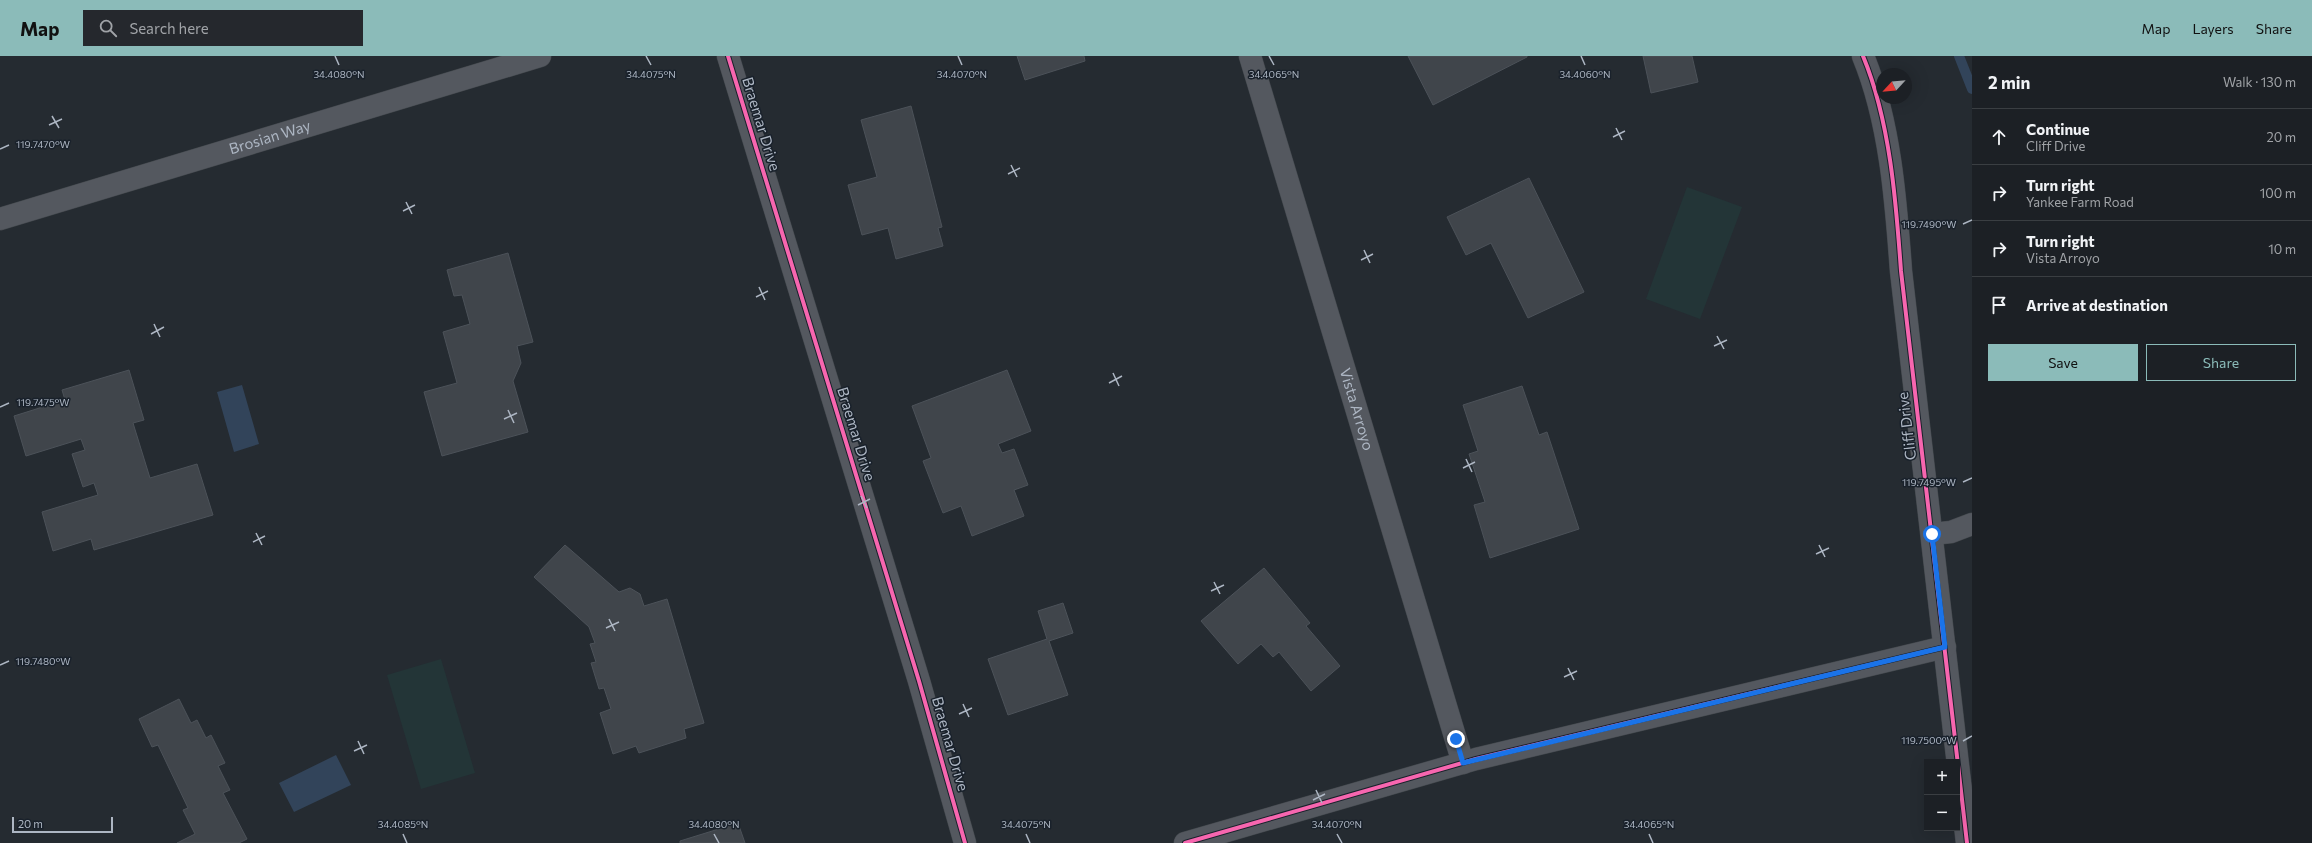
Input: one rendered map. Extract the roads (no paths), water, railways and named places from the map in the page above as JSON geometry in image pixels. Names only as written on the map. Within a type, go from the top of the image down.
[{"type":"street","name":"Brosian Way","points":[[0,219],[540,56]]},
{"type":"street","name":"Braemar Drive","points":[[728,56],[919,681],[965,843]]},
{"type":"street","name":"Vista Arroyo","points":[[1250,56],[1463,763]]},
{"type":"street","name":"Cliff Drive","points":[[1862,56],[1882,124],[1897,211],[1901,271],[1967,843]]},
{"type":"street","points":[[1932,534],[1951,532],[1972,524]]},
{"type":"street","points":[[1185,843],[1463,763],[1945,647]]},
{"type":"water","points":[[242,385],[259,444],[234,452],[217,392]]},
{"type":"water","points":[[336,755],[351,785],[294,812],[279,783]]},
{"type":"waterway","points":[[1959,56],[1972,89]]}]
